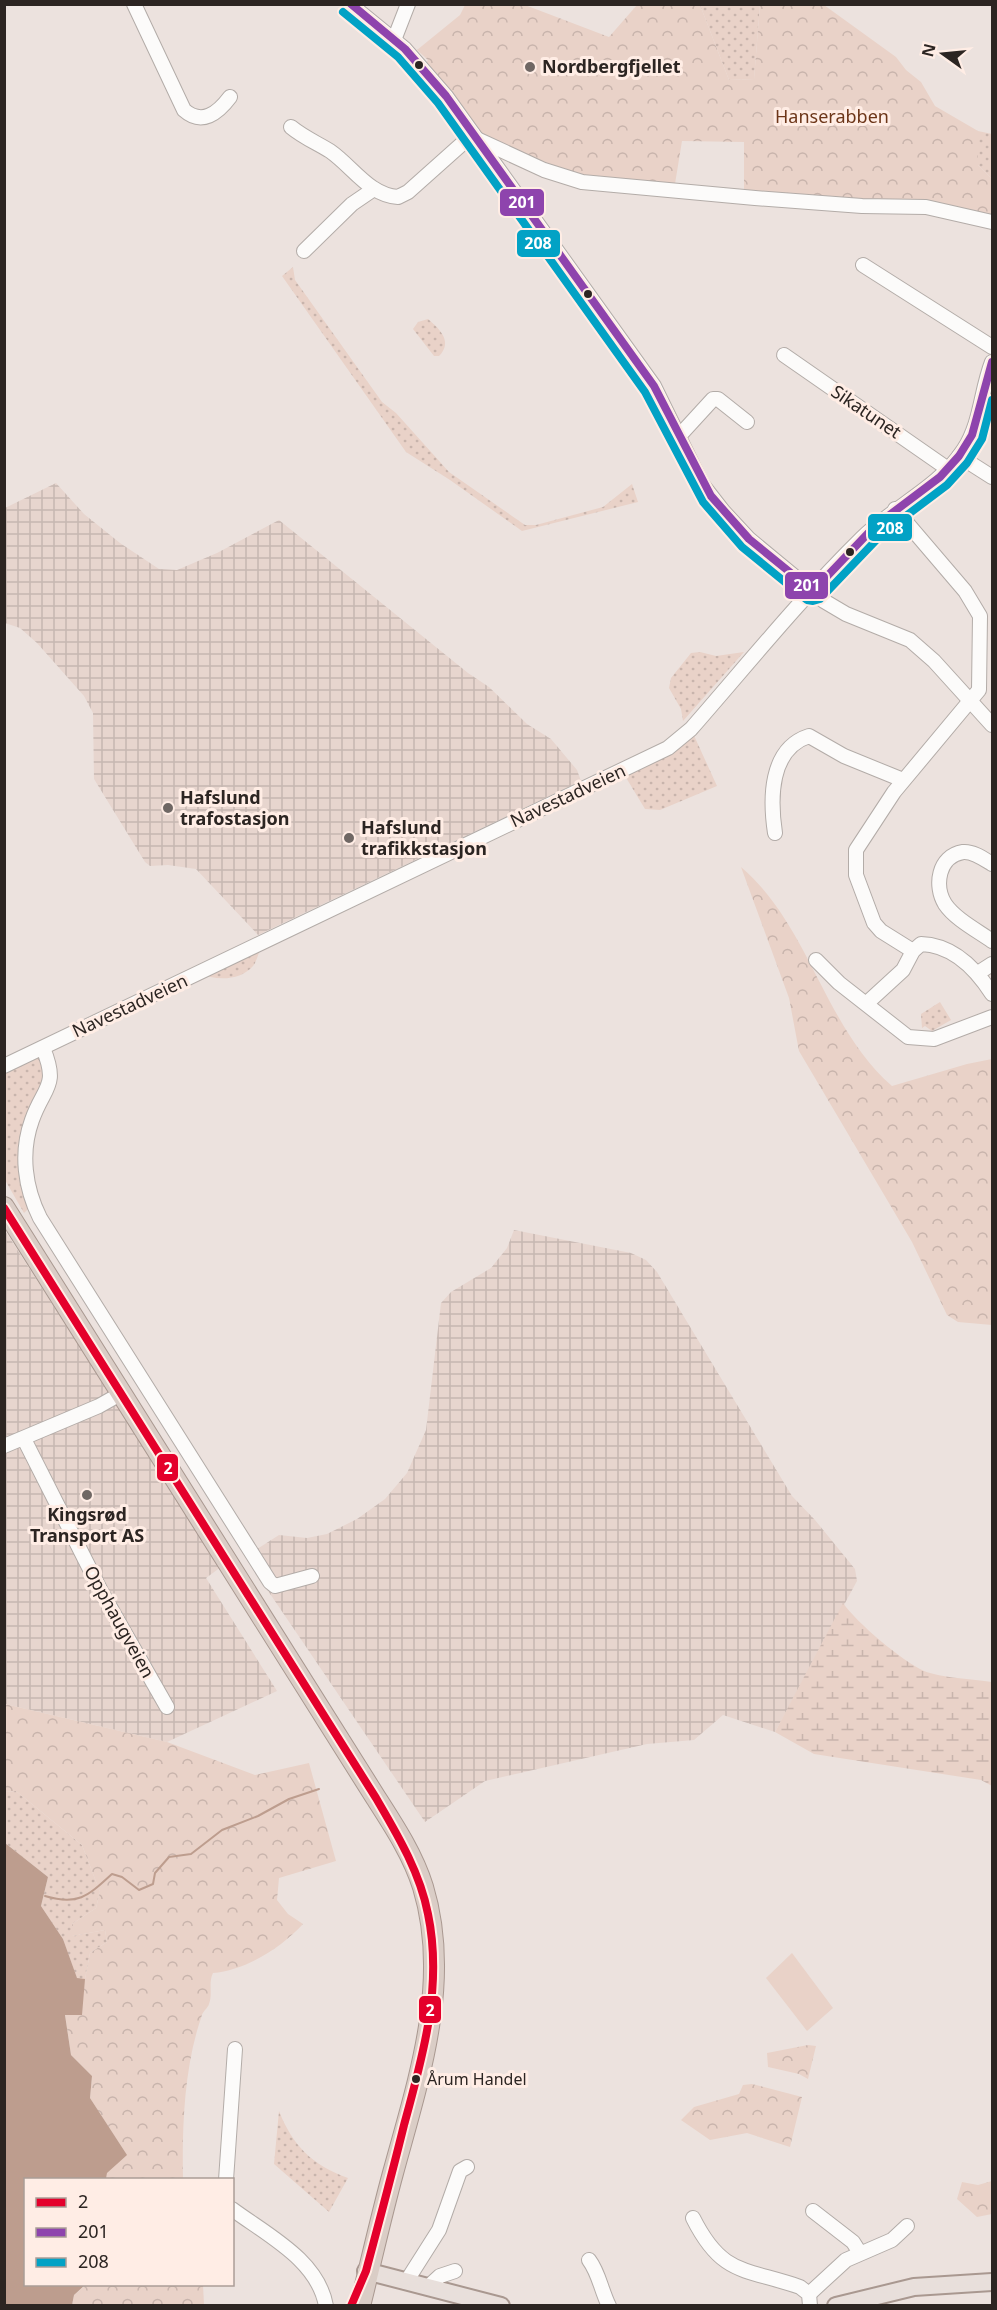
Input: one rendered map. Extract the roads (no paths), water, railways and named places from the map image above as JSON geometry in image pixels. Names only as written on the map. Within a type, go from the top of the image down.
[{"type":"highway","points":[[4,1207],[376,1798],[411,1858],[422,1886],[432,1931],[433,1979],[427,2039],[366,2271],[360,2306]]},
{"type":"highway","points":[[351,2306],[366,2271]]},
{"type":"main road","points":[[366,2271],[501,2306]]},
{"type":"main road","points":[[836,2306],[914,2287],[993,2282]]},
{"type":"street","points":[[134,4],[184,110],[194,116],[208,117],[220,110],[230,97]]},
{"type":"street","points":[[350,4],[411,55],[442,91],[654,386],[702,484],[723,511],[749,539],[840,611],[910,640],[934,661],[993,725]]},
{"type":"street","points":[[394,40],[408,4]]},
{"type":"street","points":[[291,127],[309,141],[329,151],[374,189],[398,197],[408,192],[475,137]]},
{"type":"street","points":[[475,137],[561,176],[582,182],[862,206],[926,207],[993,222]]},
{"type":"street","points":[[304,251],[352,204],[374,189]]},
{"type":"street","points":[[863,265],[993,347]]},
{"type":"street","name":"Sikatunet","points":[[784,355],[948,469]]},
{"type":"street","name":"Navestadveien","points":[[4,1066],[668,748],[691,729],[862,538],[895,509],[948,469],[959,456],[972,435],[993,362]]},
{"type":"street","points":[[680,435],[713,399],[718,399],[747,422]]},
{"type":"street","points":[[959,456],[993,477]]},
{"type":"street","points":[[895,509],[986,618],[981,681],[972,701],[903,780],[861,839],[854,861],[856,875],[874,923],[881,931],[913,951]]},
{"type":"street","points":[[775,833],[772,813],[775,779],[788,748],[801,738],[809,736],[844,756],[903,780]]},
{"type":"street","points":[[993,864],[975,854],[963,852],[943,863],[939,873],[939,886],[946,906],[993,941]]},
{"type":"street","points":[[867,1003],[903,970],[913,951],[921,944],[932,944],[971,965],[993,994]]},
{"type":"street","points":[[816,960],[839,983],[908,1037],[921,1040],[949,1035],[993,1017]]},
{"type":"street","points":[[978,973],[993,964]]},
{"type":"street","points":[[43,1048],[51,1074],[50,1085],[31,1121],[25,1166],[29,1189],[40,1218],[270,1582],[275,1586],[312,1576]]},
{"type":"street","points":[[4,1446],[24,1439],[122,1393]]},
{"type":"street","name":"Opphaugveien","points":[[24,1439],[102,1593],[167,1707]]},
{"type":"street","points":[[226,2178],[235,2049]]},
{"type":"street","points":[[406,2282],[439,2229],[460,2171],[467,2167]]},
{"type":"street","points":[[234,2211],[308,2267],[322,2287],[326,2306]]},
{"type":"street","points":[[813,2211],[853,2242],[860,2253]]},
{"type":"street","points":[[693,2218],[706,2242],[728,2264],[800,2287],[809,2300],[839,2266],[860,2253],[891,2240],[907,2226]]},
{"type":"street","points":[[589,2260],[596,2269],[600,2288],[609,2306]]},
{"type":"street","points":[[428,2287],[440,2276],[455,2271]]},
{"type":"waterway","points":[[45,1896],[66,1900],[82,1897],[112,1874],[122,1877],[139,1890],[153,1884],[155,1873],[169,1857],[191,1854],[222,1830],[258,1816],[289,1799],[319,1789]]},
{"type":"place","name":"Nordbergfjellet","points":[[530,67]]},
{"type":"place","name":"Hafslund trafostasjon","points":[[168,808]]},
{"type":"place","name":"Hafslund trafikkstasjon","points":[[349,838]]},
{"type":"place","name":"Kingsrød Transport AS","points":[[87,1495]]},
{"type":"place","name":"Årum Handel","points":[[416,2079]]},
{"type":"park label","name":"Hanserabben","points":[[832,117]]}]
